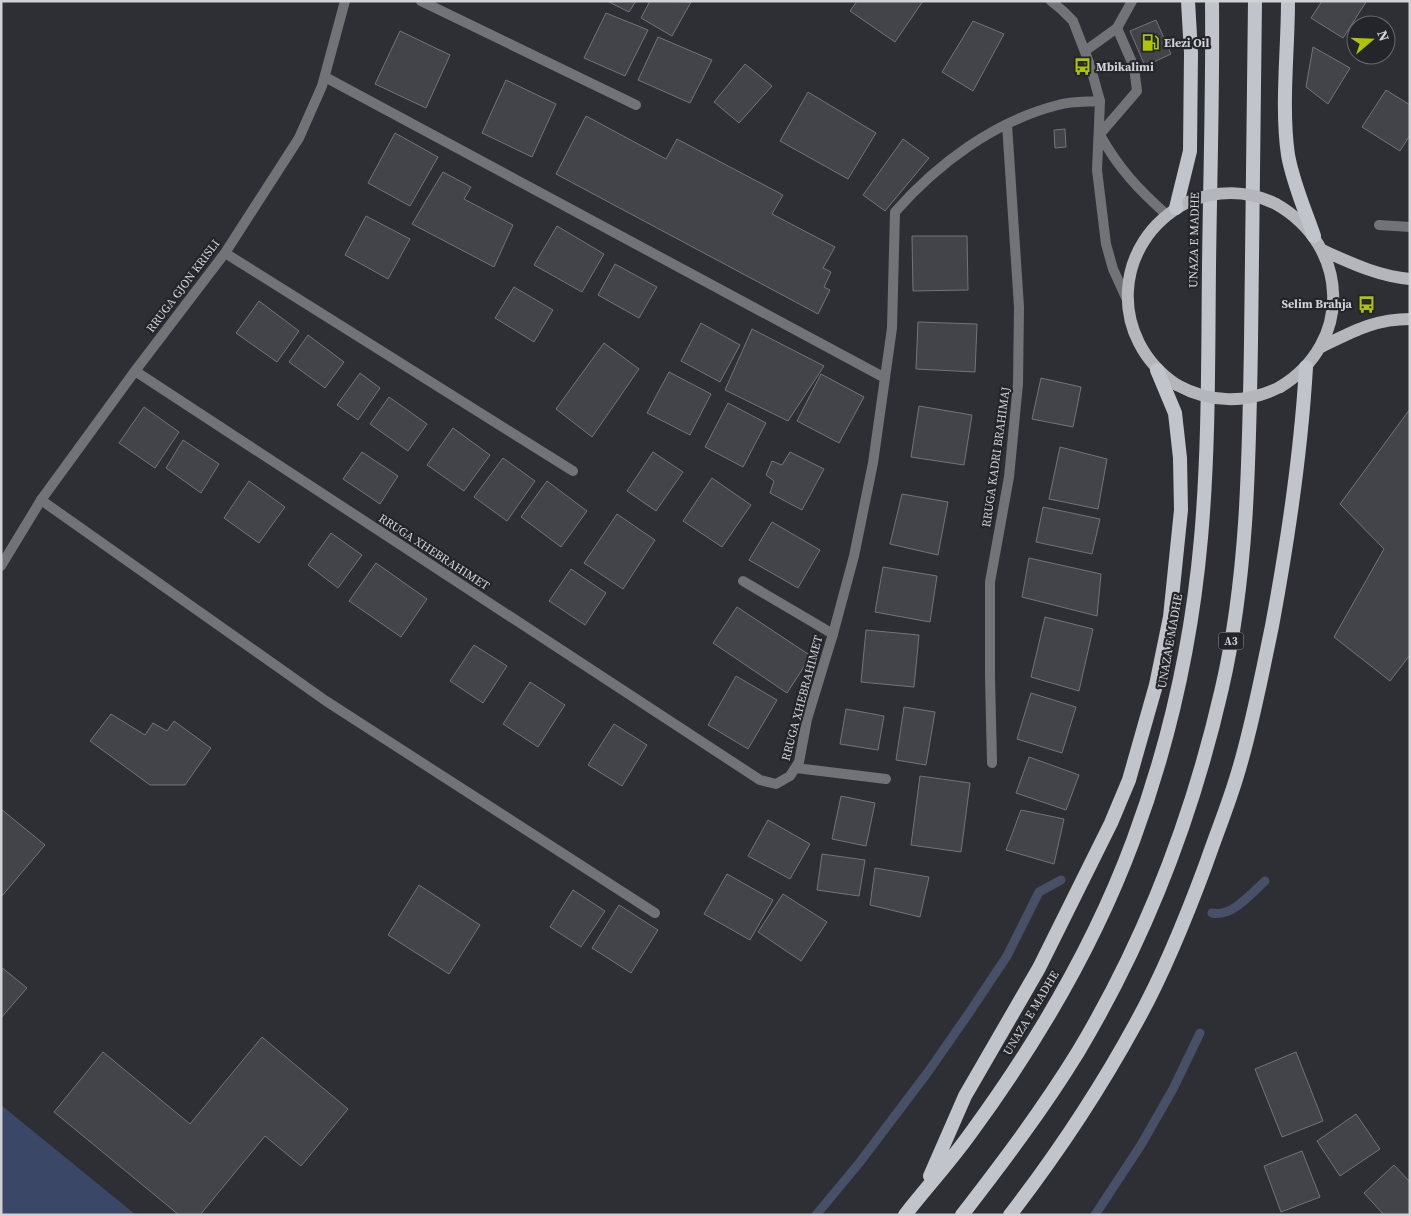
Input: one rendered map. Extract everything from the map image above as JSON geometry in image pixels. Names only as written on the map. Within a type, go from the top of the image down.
[{"type":"highway","points":[[1177,208],[1190,151],[1191,53],[1188,1]]},
{"type":"highway","name":"UNAZA E MADHE","points":[[905,1215],[968,1137],[1004,1087],[1058,999],[1098,924],[1133,842],[1158,764],[1180,682],[1193,604],[1201,539],[1207,441],[1212,1]]},
{"type":"highway","name":"A3","points":[[962,1215],[1011,1152],[1079,1050],[1135,943],[1159,890],[1178,837],[1201,767],[1222,687],[1244,548],[1249,450],[1255,1]]},
{"type":"highway","points":[[1288,1],[1286,118],[1288,156],[1314,236]]},
{"type":"highway","points":[[1010,1215],[1050,1163],[1076,1124],[1137,1022],[1168,959],[1196,892],[1239,770],[1254,714],[1282,568],[1303,411],[1306,367]]},
{"type":"highway","points":[[922,1193],[965,1096],[1039,968],[1111,823],[1129,780],[1154,694],[1170,617],[1181,510],[1180,458],[1175,412],[1158,370]]},
{"type":"main road","points":[[1236,193],[1253,196],[1276,204],[1296,217],[1314,236],[1322,250],[1331,274],[1333,298],[1330,323],[1320,347],[1306,367],[1280,387],[1257,396],[1240,399],[1224,400],[1200,395],[1177,385],[1158,370],[1138,343],[1132,327],[1128,302],[1129,278],[1136,254],[1149,233],[1177,208],[1212,195],[1236,193]]},
{"type":"main road","points":[[1322,250],[1383,275],[1410,279]]},
{"type":"main road","points":[[1320,347],[1362,327],[1391,319],[1410,319]]},
{"type":"street","name":"RRUGA GJON KRISLI","points":[[1,566],[42,500],[135,371],[225,253],[299,138],[325,77],[345,1]]},
{"type":"street","points":[[421,1],[636,105]]},
{"type":"street","points":[[1051,1],[1072,21],[1086,50],[1100,102],[1098,170],[1106,244],[1113,269],[1128,302]]},
{"type":"street","points":[[1086,50],[1117,28],[1132,1]]},
{"type":"street","points":[[1100,134],[1137,91],[1134,67],[1117,28]]},
{"type":"street","points":[[325,77],[885,378]]},
{"type":"street","name":"RRUGA XHEBRAHIMET","points":[[135,371],[760,780],[776,784],[790,776],[799,762],[807,719],[854,556],[873,463],[892,328],[895,212],[910,194],[974,142],[1007,124],[1058,105],[1077,102],[1100,102]]},
{"type":"street","name":"RRUGA KADRI BRAHIMAJ","points":[[992,763],[990,582],[1009,477],[1018,384],[1019,308],[1007,124]]},
{"type":"street","points":[[1100,134],[1113,159],[1126,175],[1177,208]]},
{"type":"street","points":[[1379,225],[1410,227]]},
{"type":"street","points":[[225,253],[573,470]]},
{"type":"street","points":[[42,500],[326,702],[655,913]]},
{"type":"street","points":[[743,581],[832,634]]},
{"type":"street","points":[[796,768],[886,779]]},
{"type":"shaded area","points":[[1,1105],[136,1215],[1,1215]]},
{"type":"building","points":[[607,1],[636,1],[629,12]]},
{"type":"building","points":[[650,1],[691,2],[672,36],[641,18]]},
{"type":"building","points":[[857,1],[923,1],[895,42],[850,11]]},
{"type":"building","points":[[1322,1],[1366,2],[1358,15],[1346,15],[1346,33],[1343,38],[1311,18]]},
{"type":"building","points":[[606,13],[648,30],[625,76],[584,58]]},
{"type":"building","name":"Elezi Oil","points":[[1156,20],[1171,54],[1145,66],[1130,31]]},
{"type":"building","points":[[973,21],[1004,34],[973,91],[942,72]]},
{"type":"building","points":[[400,31],[450,55],[426,108],[375,84]]},
{"type":"building","points":[[658,37],[712,60],[690,103],[638,80]]},
{"type":"building","points":[[1313,47],[1350,68],[1328,104],[1306,87]]},
{"type":"building","points":[[745,64],[772,86],[739,123],[714,102]]},
{"type":"building","points":[[506,80],[556,104],[532,157],[482,133]]},
{"type":"building","points":[[1386,90],[1410,105],[1410,135],[1400,151],[1362,127]]},
{"type":"building","points":[[808,92],[876,133],[848,179],[780,141]]},
{"type":"building","points":[[586,116],[666,159],[677,139],[783,195],[772,214],[835,247],[823,268],[831,272],[824,287],[830,290],[818,314],[556,174]]},
{"type":"building","points":[[1065,129],[1066,147],[1055,148],[1054,130]]},
{"type":"building","points":[[395,133],[438,157],[410,206],[368,183]]},
{"type":"building","points":[[903,139],[929,158],[885,211],[863,195]]},
{"type":"building","points":[[443,172],[471,187],[464,199],[513,225],[494,267],[412,224]]},
{"type":"building","points":[[366,216],[410,239],[388,279],[345,255]]},
{"type":"building","points":[[557,226],[604,254],[582,292],[534,265]]},
{"type":"building","points":[[912,236],[967,236],[968,290],[913,291]]},
{"type":"building","points":[[615,264],[657,287],[639,318],[598,295]]},
{"type":"building","points":[[514,287],[553,310],[534,342],[495,318]]},
{"type":"building","points":[[259,301],[299,331],[277,362],[236,333]]},
{"type":"building","points":[[918,322],[977,324],[975,372],[916,369]]},
{"type":"building","points":[[701,323],[740,345],[720,382],[681,361]]},
{"type":"building","points":[[752,329],[824,366],[788,421],[725,390]]},
{"type":"building","points":[[308,335],[344,362],[325,388],[289,362]]},
{"type":"building","points":[[604,343],[639,369],[592,437],[556,409]]},
{"type":"building","points":[[669,372],[711,394],[690,435],[647,413]]},
{"type":"building","points":[[360,373],[380,388],[358,420],[337,405]]},
{"type":"building","points":[[821,374],[864,397],[839,443],[797,421]]},
{"type":"building","points":[[1041,378],[1081,387],[1073,427],[1032,419]]},
{"type":"building","points":[[389,397],[427,424],[408,451],[370,424]]},
{"type":"building","points":[[728,403],[766,423],[743,467],[705,447]]},
{"type":"building","points":[[919,406],[972,415],[964,465],[911,457]]},
{"type":"building","points":[[144,407],[179,432],[155,468],[119,443]]},
{"type":"building","points":[[1410,409],[1410,655],[1390,681],[1334,637],[1384,549],[1340,504]]},
{"type":"building","points":[[453,428],[490,455],[464,491],[427,465]]},
{"type":"building","points":[[183,440],[219,464],[201,493],[166,468]]},
{"type":"building","points":[[1060,447],[1107,459],[1098,509],[1049,499]]},
{"type":"building","points":[[362,452],[398,476],[380,504],[343,479]]},
{"type":"building","points":[[653,452],[683,472],[656,511],[627,491]]},
{"type":"building","points":[[790,452],[824,469],[802,510],[770,493],[774,481],[766,475],[772,461],[782,465]]},
{"type":"building","points":[[503,458],[535,481],[507,521],[474,497]]},
{"type":"building","points":[[712,478],[751,505],[722,547],[683,521]]},
{"type":"building","points":[[249,481],[285,507],[259,543],[224,518]]},
{"type":"building","points":[[547,481],[587,511],[561,547],[521,517]]},
{"type":"building","points":[[902,494],[948,502],[938,555],[890,544]]},
{"type":"building","points":[[1043,507],[1100,519],[1092,554],[1036,542]]},
{"type":"building","points":[[617,514],[655,540],[623,589],[584,563]]},
{"type":"building","points":[[772,522],[820,550],[798,588],[749,560]]},
{"type":"building","points":[[331,533],[362,555],[338,588],[308,565]]},
{"type":"building","points":[[1029,558],[1101,574],[1097,616],[1022,597]]},
{"type":"building","points":[[376,563],[427,599],[401,637],[349,601]]},
{"type":"building","points":[[883,567],[937,576],[930,622],[875,612]]},
{"type":"building","points":[[571,569],[606,593],[585,625],[549,601]]},
{"type":"building","points":[[737,607],[811,656],[787,693],[713,643]]},
{"type":"building","points":[[1045,617],[1093,629],[1079,691],[1031,677]]},
{"type":"building","points":[[866,630],[919,635],[914,687],[861,682]]},
{"type":"building","points":[[474,645],[507,666],[483,703],[450,681]]},
{"type":"building","points":[[736,676],[777,700],[748,749],[708,725]]},
{"type":"building","points":[[530,682],[565,705],[538,747],[503,724]]},
{"type":"building","points":[[1031,693],[1076,707],[1062,753],[1017,739]]},
{"type":"building","points":[[904,707],[935,712],[926,765],[896,760]]},
{"type":"building","points":[[846,709],[884,716],[878,750],[840,744]]},
{"type":"building","points":[[111,714],[145,735],[153,723],[167,731],[174,721],[211,748],[185,785],[150,785],[90,741]]},
{"type":"building","points":[[614,724],[647,745],[622,786],[588,765]]},
{"type":"building","points":[[1029,757],[1079,775],[1066,810],[1016,793]]},
{"type":"building","points":[[920,776],[970,783],[961,852],[911,845]]},
{"type":"building","points":[[841,796],[875,803],[866,846],[832,839]]},
{"type":"building","points":[[1,809],[45,845],[1,897]]},
{"type":"building","points":[[1021,810],[1064,819],[1054,864],[1006,850]]},
{"type":"building","points":[[768,820],[810,844],[790,879],[748,856]]},
{"type":"building","points":[[822,854],[865,860],[859,896],[817,890]]},
{"type":"building","points":[[875,868],[929,877],[920,917],[870,905]]},
{"type":"building","points":[[727,874],[773,900],[750,940],[704,914]]},
{"type":"building","points":[[419,885],[480,925],[449,974],[388,935]]},
{"type":"building","points":[[573,890],[605,911],[581,947],[550,927]]},
{"type":"building","points":[[783,894],[827,922],[801,961],[758,932]]},
{"type":"building","points":[[619,905],[658,930],[631,973],[592,948]]},
{"type":"building","points":[[1,967],[27,988],[1,1018]]},
{"type":"building","points":[[262,1037],[348,1109],[301,1166],[265,1136],[200,1215],[179,1215],[54,1112],[103,1052],[190,1124]]},
{"type":"building","points":[[1296,1052],[1323,1121],[1282,1137],[1255,1069]]},
{"type":"building","points":[[1356,1114],[1380,1149],[1340,1176],[1317,1141]]},
{"type":"building","points":[[1302,1151],[1320,1197],[1281,1212],[1264,1166]]},
{"type":"building","points":[[1394,1165],[1410,1182],[1410,1215],[1384,1215],[1364,1193]]},
{"type":"waterway","points":[[816,1215],[860,1162],[928,1072],[969,1013],[1007,956],[1039,892],[1061,880]]},
{"type":"waterway","points":[[1212,913],[1227,912],[1234,908],[1265,881]]},
{"type":"waterway","points":[[1095,1215],[1141,1145],[1173,1089],[1200,1033]]},
{"type":"place","name":"Elezi Oil","points":[[1150,43]]},
{"type":"place","name":"Mbikalimi","points":[[1082,67]]},
{"type":"place","name":"Selim Brahja","points":[[1366,304]]}]
